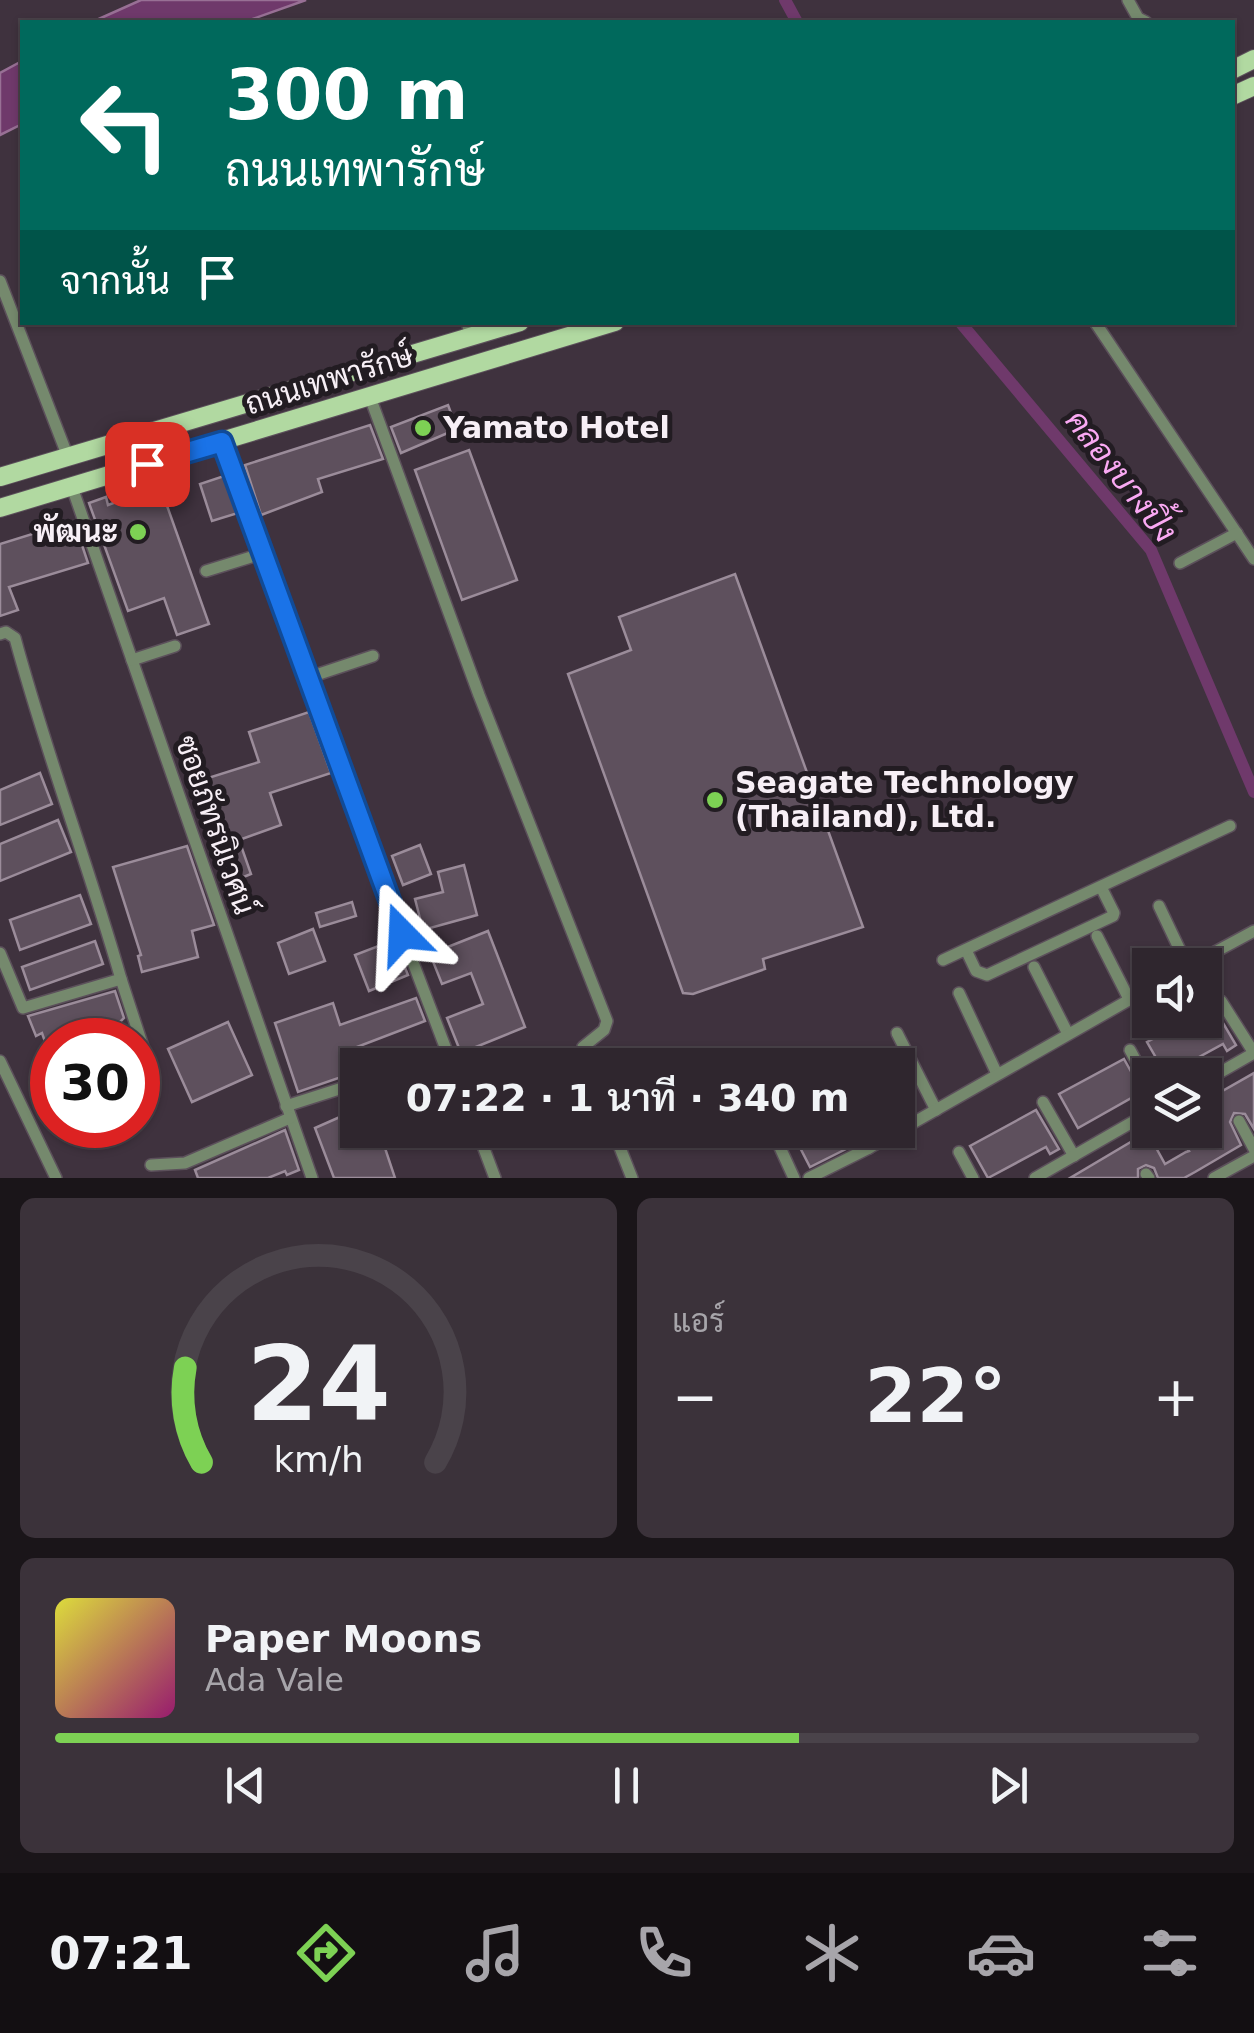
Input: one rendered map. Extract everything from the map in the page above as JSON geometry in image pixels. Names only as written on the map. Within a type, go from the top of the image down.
[{"type":"main road","name":"ถนนเทพารักษ์","points":[[0,477],[469,330],[507,325]]},
{"type":"main road","points":[[515,325],[520,350]]},
{"type":"main road","name":"ถนนเทพารักษ์","points":[[0,508],[606,325]]},
{"type":"street","points":[[1128,0],[1142,20]]},
{"type":"street","points":[[0,281],[4,306],[68,457]]},
{"type":"street","points":[[1097,325],[1254,559]]},
{"type":"street","points":[[370,397],[479,695],[606,1021],[604,1030],[583,1048]]},
{"type":"street","points":[[222,442],[260,554],[446,1048]]},
{"type":"street","name":"ซอยภัทรนิเวศน์","points":[[72,487],[312,1178]]},
{"type":"street","points":[[1180,564],[1236,533]]},
{"type":"street","points":[[206,571],[260,554]]},
{"type":"street","points":[[0,634],[6,632],[14,638],[38,726],[90,874],[134,1018]]},
{"type":"street","points":[[132,660],[175,646]]},
{"type":"street","points":[[307,678],[373,656]]},
{"type":"street","points":[[943,960],[1230,826]]},
{"type":"street","points":[[966,950],[976,971],[988,975],[1113,916],[1101,887]]},
{"type":"street","points":[[1160,906],[1181,948]]},
{"type":"street","points":[[1221,948],[1254,930]]},
{"type":"street","points":[[1097,936],[1129,999]]},
{"type":"street","points":[[0,952],[17,1002],[23,1008],[121,979]]},
{"type":"street","points":[[1034,968],[1068,1034]]},
{"type":"street","points":[[959,993],[997,1074]]},
{"type":"street","points":[[915,1122],[1132,997]]},
{"type":"street","points":[[1222,1001],[1254,1053],[1222,1071]]},
{"type":"street","points":[[898,1033],[936,1110]]},
{"type":"street","points":[[1130,1050],[1134,1058]]},
{"type":"street","points":[[0,1061],[56,1178]]},
{"type":"street","points":[[151,1165],[185,1163],[340,1090]]},
{"type":"street","points":[[1043,1102],[1074,1156]]},
{"type":"street","points":[[1214,1178],[1254,1152],[1238,1121]]},
{"type":"street","points":[[1035,1178],[1132,1122]]},
{"type":"street","points":[[483,1148],[495,1178]]},
{"type":"street","points":[[620,1148],[632,1178]]},
{"type":"street","points":[[780,1148],[794,1178]]},
{"type":"street","points":[[809,1178],[869,1148]]},
{"type":"street","points":[[959,1152],[974,1178]]},
{"type":"shaded area","points":[[141,0],[306,0],[250,20],[96,20]]},
{"type":"shaded area","points":[[20,62],[20,125],[0,135],[0,73]]},
{"type":"building","name":"Yamato Hotel","points":[[448,405],[457,429],[401,453],[391,427]]},
{"type":"building","points":[[370,425],[383,459],[318,479],[322,492],[261,515],[245,465]]},
{"type":"building","points":[[469,450],[517,580],[462,600],[415,470]]},
{"type":"building","points":[[224,476],[238,513],[212,521],[200,484]]},
{"type":"building","name":"พัฒนะ","points":[[160,486],[209,624],[177,635],[164,598],[128,611],[89,503],[106,497],[108,505]]},
{"type":"building","points":[[74,521],[88,563],[9,587],[18,610],[0,616],[0,544]]},
{"type":"building","name":"Seagate Technology (Thailand), Ltd.","points":[[735,574],[863,927],[763,959],[765,969],[693,994],[683,993],[568,674],[631,650],[619,617]]},
{"type":"building","points":[[309,712],[331,773],[270,793],[281,825],[239,840],[251,874],[226,884],[189,784],[259,762],[249,732]]},
{"type":"building","points":[[40,773],[52,804],[0,825],[0,790]]},
{"type":"building","points":[[58,820],[71,852],[0,881],[0,844]]},
{"type":"building","points":[[420,845],[431,874],[403,885],[392,856]]},
{"type":"building","points":[[187,846],[214,925],[192,931],[198,957],[142,972],[138,956],[141,955],[113,867]]},
{"type":"building","points":[[464,865],[477,915],[423,930],[415,899],[443,892],[438,872]]},
{"type":"building","points":[[80,895],[91,924],[20,950],[10,920]]},
{"type":"building","points":[[352,902],[356,916],[320,927],[316,913]]},
{"type":"building","points":[[313,929],[325,961],[289,974],[278,943]]},
{"type":"building","points":[[488,931],[525,1027],[473,1048],[459,1048],[447,1018],[483,1004],[471,973],[442,984],[430,954]]},
{"type":"building","points":[[394,940],[408,975],[369,991],[355,955]]},
{"type":"building","points":[[95,941],[103,964],[30,990],[22,967]]},
{"type":"building","points":[[115,991],[124,1018],[30,1021],[28,1016]]},
{"type":"building","points":[[416,998],[425,1021],[354,1048],[340,1048],[340,1078],[298,1092],[275,1023],[333,1003],[340,1025]]},
{"type":"building","points":[[1222,1021],[1236,1045],[1227,1051],[1223,1044],[1197,1058],[1156,1058],[1147,1042],[1155,1038],[1222,1038]]},
{"type":"building","points":[[228,1022],[252,1075],[192,1102],[168,1049]]},
{"type":"building","points":[[1124,1059],[1132,1073],[1132,1098],[1078,1128],[1059,1094]]},
{"type":"building","points":[[1254,1073],[1254,1129],[1245,1114],[1234,1113],[1230,1122],[1241,1145],[1195,1172],[1184,1178],[1158,1178],[1154,1168],[1146,1165],[1138,1169],[1138,1178],[1070,1178],[1132,1141],[1132,1148],[1156,1148],[1165,1164],[1189,1151],[1187,1148],[1222,1148],[1222,1091]]},
{"type":"building","points":[[1036,1110],[1059,1149],[1050,1154],[1046,1147],[988,1178],[970,1146]]},
{"type":"building","points":[[340,1117],[340,1148],[385,1148],[395,1178],[334,1178],[315,1128]]},
{"type":"building","points":[[285,1130],[299,1170],[268,1178],[198,1178],[195,1170]]},
{"type":"building","points":[[800,1148],[848,1148],[810,1167]]},
{"type":"waterway","name":"คลองบางปิ้ง","points":[[785,0],[796,20]]},
{"type":"waterway","name":"คลองบางปิ้ง","points":[[963,325],[1151,550],[1254,792]]},
{"type":"place","name":"Yamato Hotel","points":[[423,428]]},
{"type":"place","name":"พัฒนะ","points":[[138,532]]},
{"type":"place","name":"Seagate Technology (Thailand), Ltd.","points":[[715,800]]},
{"type":"route","points":[[147,464],[222,442],[402,934]]}]
